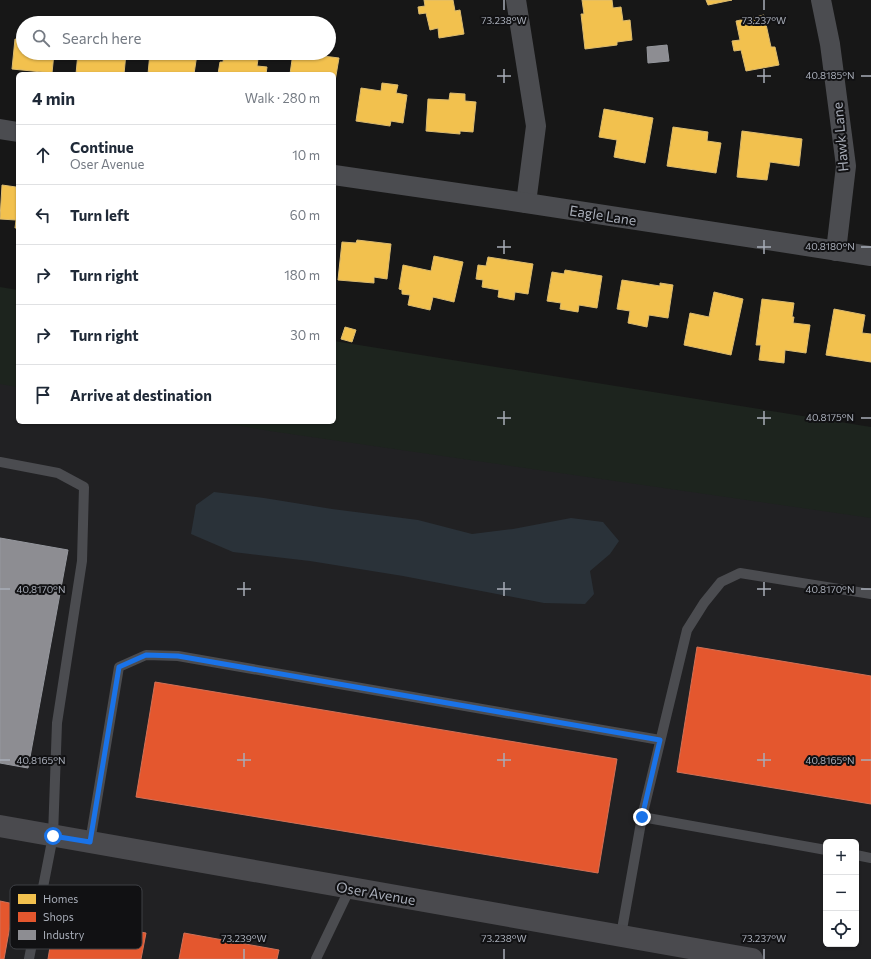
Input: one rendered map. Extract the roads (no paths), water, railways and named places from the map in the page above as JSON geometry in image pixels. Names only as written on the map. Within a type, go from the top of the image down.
[{"type":"street","points":[[516,0],[536,126],[526,203]]},
{"type":"street","name":"Hawk Lane","points":[[822,0],[830,44],[846,166],[836,251]]},
{"type":"street","points":[[0,129],[16,132]]},
{"type":"street","name":"Eagle Lane","points":[[336,175],[871,256]]},
{"type":"street","name":"Oser Avenue","points":[[0,826],[752,959]]},
{"type":"lane","points":[[0,462],[58,473],[84,488],[82,561],[57,723],[53,836],[43,885]]},
{"type":"lane","points":[[621,935],[642,817],[687,630],[704,602],[721,582],[740,573],[871,594]]},
{"type":"lane","points":[[90,842],[119,667],[146,655],[178,656],[660,740]]},
{"type":"lane","points":[[642,817],[823,849]]},
{"type":"lane","points":[[859,856],[871,858]]},
{"type":"lane","points":[[316,959],[350,888]]},
{"type":"lane","points":[[29,959],[31,949]]}]
